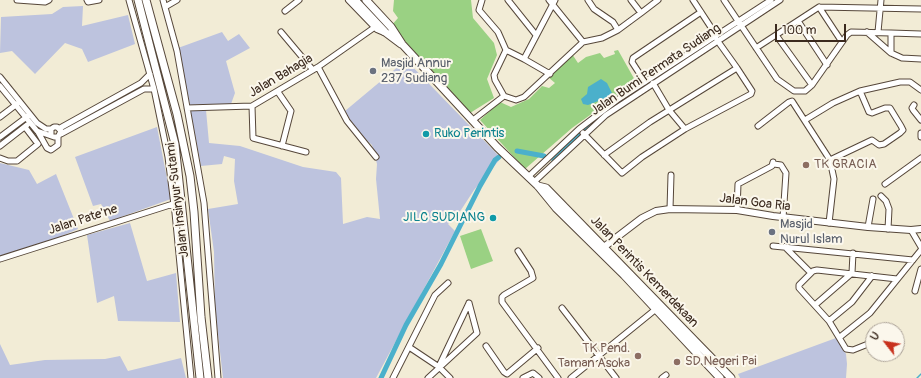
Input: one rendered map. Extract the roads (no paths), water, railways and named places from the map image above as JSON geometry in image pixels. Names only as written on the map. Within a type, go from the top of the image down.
[{"type":"highway","name":"Jalan Insinyur Sutami","points":[[138,0],[175,144],[200,378]]},
{"type":"highway","name":"Jalan Insinyur Sutami","points":[[146,0],[172,94],[188,169],[194,212],[201,317],[208,378]]},
{"type":"highway","name":"Jalan Perintis Kemerdekaan","points":[[355,0],[402,44],[556,208],[601,249],[731,378]]},
{"type":"highway","name":"Jalan Perintis Kemerdekaan","points":[[366,0],[388,30]]},
{"type":"highway","name":"Jalan Perintis Kemerdekaan","points":[[601,249],[720,378]]},
{"type":"main road","points":[[349,0],[379,31],[388,30]]},
{"type":"main road","name":"Jalan Perintis Kemerdekaan","points":[[370,0],[388,20],[388,30]]},
{"type":"main road","name":"Jalan Goa Ria","points":[[601,249],[642,218],[656,211],[670,209],[737,210],[783,218],[829,223],[888,229],[921,229]]},
{"type":"street","points":[[17,0],[45,2],[49,0]]},
{"type":"street","points":[[86,0],[88,2],[99,0]]},
{"type":"street","points":[[129,0],[154,89],[168,157],[191,378]]},
{"type":"street","points":[[163,0],[176,51],[204,203],[218,378]]},
{"type":"street","points":[[165,7],[177,0]]},
{"type":"street","points":[[285,10],[299,0]]},
{"type":"street","points":[[482,0],[479,10],[498,32],[506,50],[550,74]]},
{"type":"street","points":[[508,0],[536,35]]},
{"type":"street","points":[[588,0],[594,9],[612,22],[618,30]]},
{"type":"street","points":[[631,0],[641,13]]},
{"type":"street","points":[[506,50],[494,75],[495,80],[504,96],[516,100],[524,98],[583,42],[602,38],[618,30],[658,0]]},
{"type":"street","points":[[579,128],[622,173],[642,157],[685,129],[752,94],[752,91],[693,0]]},
{"type":"street","points":[[724,0],[776,79],[797,92],[805,91],[812,85],[842,42],[852,32],[921,34]]},
{"type":"street","name":"Jalan Bumi Permata Sudiang","points":[[739,23],[771,0]]},
{"type":"street","name":"Jalan Bumi Permata Sudiang","points":[[533,182],[579,128],[645,82],[739,23],[780,0]]},
{"type":"street","points":[[878,32],[881,0]]},
{"type":"street","points":[[524,59],[552,1],[583,42]]},
{"type":"street","points":[[756,48],[819,7],[921,9]]},
{"type":"street","points":[[819,7],[842,42]]},
{"type":"street","points":[[645,82],[632,62],[633,58],[701,12]]},
{"type":"street","points":[[798,21],[827,65]]},
{"type":"street","name":"Jalan Bahagia","points":[[187,108],[252,106],[278,92],[316,68],[375,27]]},
{"type":"street","points":[[281,32],[316,68],[347,121],[376,157]]},
{"type":"street","points":[[867,32],[891,53],[902,58],[921,59]]},
{"type":"street","points":[[891,33],[891,53]]},
{"type":"street","points":[[776,35],[812,85]]},
{"type":"street","name":"Jalan Bumi Permata Sudiang","points":[[533,182],[606,115],[717,37]]},
{"type":"street","points":[[604,155],[669,110],[737,68]]},
{"type":"street","points":[[59,133],[141,83],[150,74]]},
{"type":"street","points":[[0,77],[2,86],[18,104],[47,148],[50,150],[58,145],[59,133],[54,126],[51,132]]},
{"type":"street","points":[[805,120],[860,91],[900,82],[910,82],[921,90]]},
{"type":"street","points":[[141,83],[143,84],[144,89]]},
{"type":"street","points":[[653,83],[669,110],[685,129]]},
{"type":"street","points":[[37,131],[59,133],[144,89],[154,89]]},
{"type":"street","points":[[830,160],[872,140],[879,145],[884,144],[902,130],[890,108],[884,108],[872,113],[869,112],[860,91]]},
{"type":"street","points":[[278,92],[291,111],[282,146]]},
{"type":"street","points":[[473,120],[504,96]]},
{"type":"street","points":[[758,126],[789,102],[794,102],[830,160],[834,184],[829,223]]},
{"type":"street","points":[[0,117],[18,104]]},
{"type":"street","points":[[914,105],[912,108],[921,120]]},
{"type":"street","points":[[252,106],[253,138],[306,152]]},
{"type":"street","points":[[27,116],[41,127],[51,132]]},
{"type":"street","points":[[0,137],[27,116]]},
{"type":"street","points":[[0,146],[30,123]]},
{"type":"street","points":[[0,158],[8,162],[17,160],[38,144],[25,126]]},
{"type":"street","points":[[885,184],[920,162]]},
{"type":"street","points":[[737,210],[738,184],[774,163],[781,165],[786,173],[783,218]]},
{"type":"street","points":[[670,209],[671,175]]},
{"type":"street","points":[[881,196],[886,200],[889,209],[888,229]]},
{"type":"street","points":[[868,227],[873,199]]},
{"type":"street","name":"Jalan Pate'ne","points":[[0,259],[173,204]]},
{"type":"street","points":[[911,230],[921,247]]},
{"type":"street","points":[[774,246],[912,260]]},
{"type":"street","points":[[785,247],[811,273]]},
{"type":"street","points":[[840,337],[870,313],[921,250]]},
{"type":"street","points":[[518,251],[533,278],[502,297],[502,302],[538,348],[558,378]]},
{"type":"street","points":[[815,305],[852,273],[853,253]]},
{"type":"street","points":[[915,290],[921,269]]},
{"type":"street","points":[[865,345],[849,350],[842,344],[840,337],[829,321],[798,286],[811,273],[819,270],[852,273],[897,280]]},
{"type":"street","points":[[829,321],[852,302],[872,276]]},
{"type":"street","points":[[393,378],[435,295],[448,283]]},
{"type":"street","points":[[428,378],[477,333],[469,304],[439,367]]},
{"type":"street","points":[[562,308],[616,378]]},
{"type":"street","points":[[571,378],[656,309]]},
{"type":"street","points":[[409,346],[439,367],[450,378]]},
{"type":"street","points":[[486,346],[507,374],[538,348]]},
{"type":"street","points":[[523,378],[533,373],[539,378]]},
{"type":"water","points":[[601,79],[607,83],[612,93],[606,98],[588,105],[583,104],[581,99],[587,94],[588,87]]},
{"type":"waterway","points":[[586,130],[602,117]]},
{"type":"waterway","points":[[554,160],[581,134]]},
{"type":"waterway","points":[[517,151],[544,156]]},
{"type":"waterway","points":[[381,378],[406,325],[441,264],[480,186],[495,160],[499,157]]},
{"type":"waterway","points":[[917,378],[921,374]]},
{"type":"place","name":"Masjid Annur 237 Sudiang","points":[[373,71]]},
{"type":"place","name":"Ruko Perintis","points":[[426,134]]},
{"type":"place","name":"TK GRACIA","points":[[806,165]]},
{"type":"place","name":"JILC SUDIANG","points":[[493,218]]},
{"type":"place","name":"Masjid Nurul Islam","points":[[772,232]]},
{"type":"place","name":"TK Pend. Taman Asoka","points":[[638,356]]},
{"type":"place","name":"SD Negeri Pai","points":[[677,362]]}]
